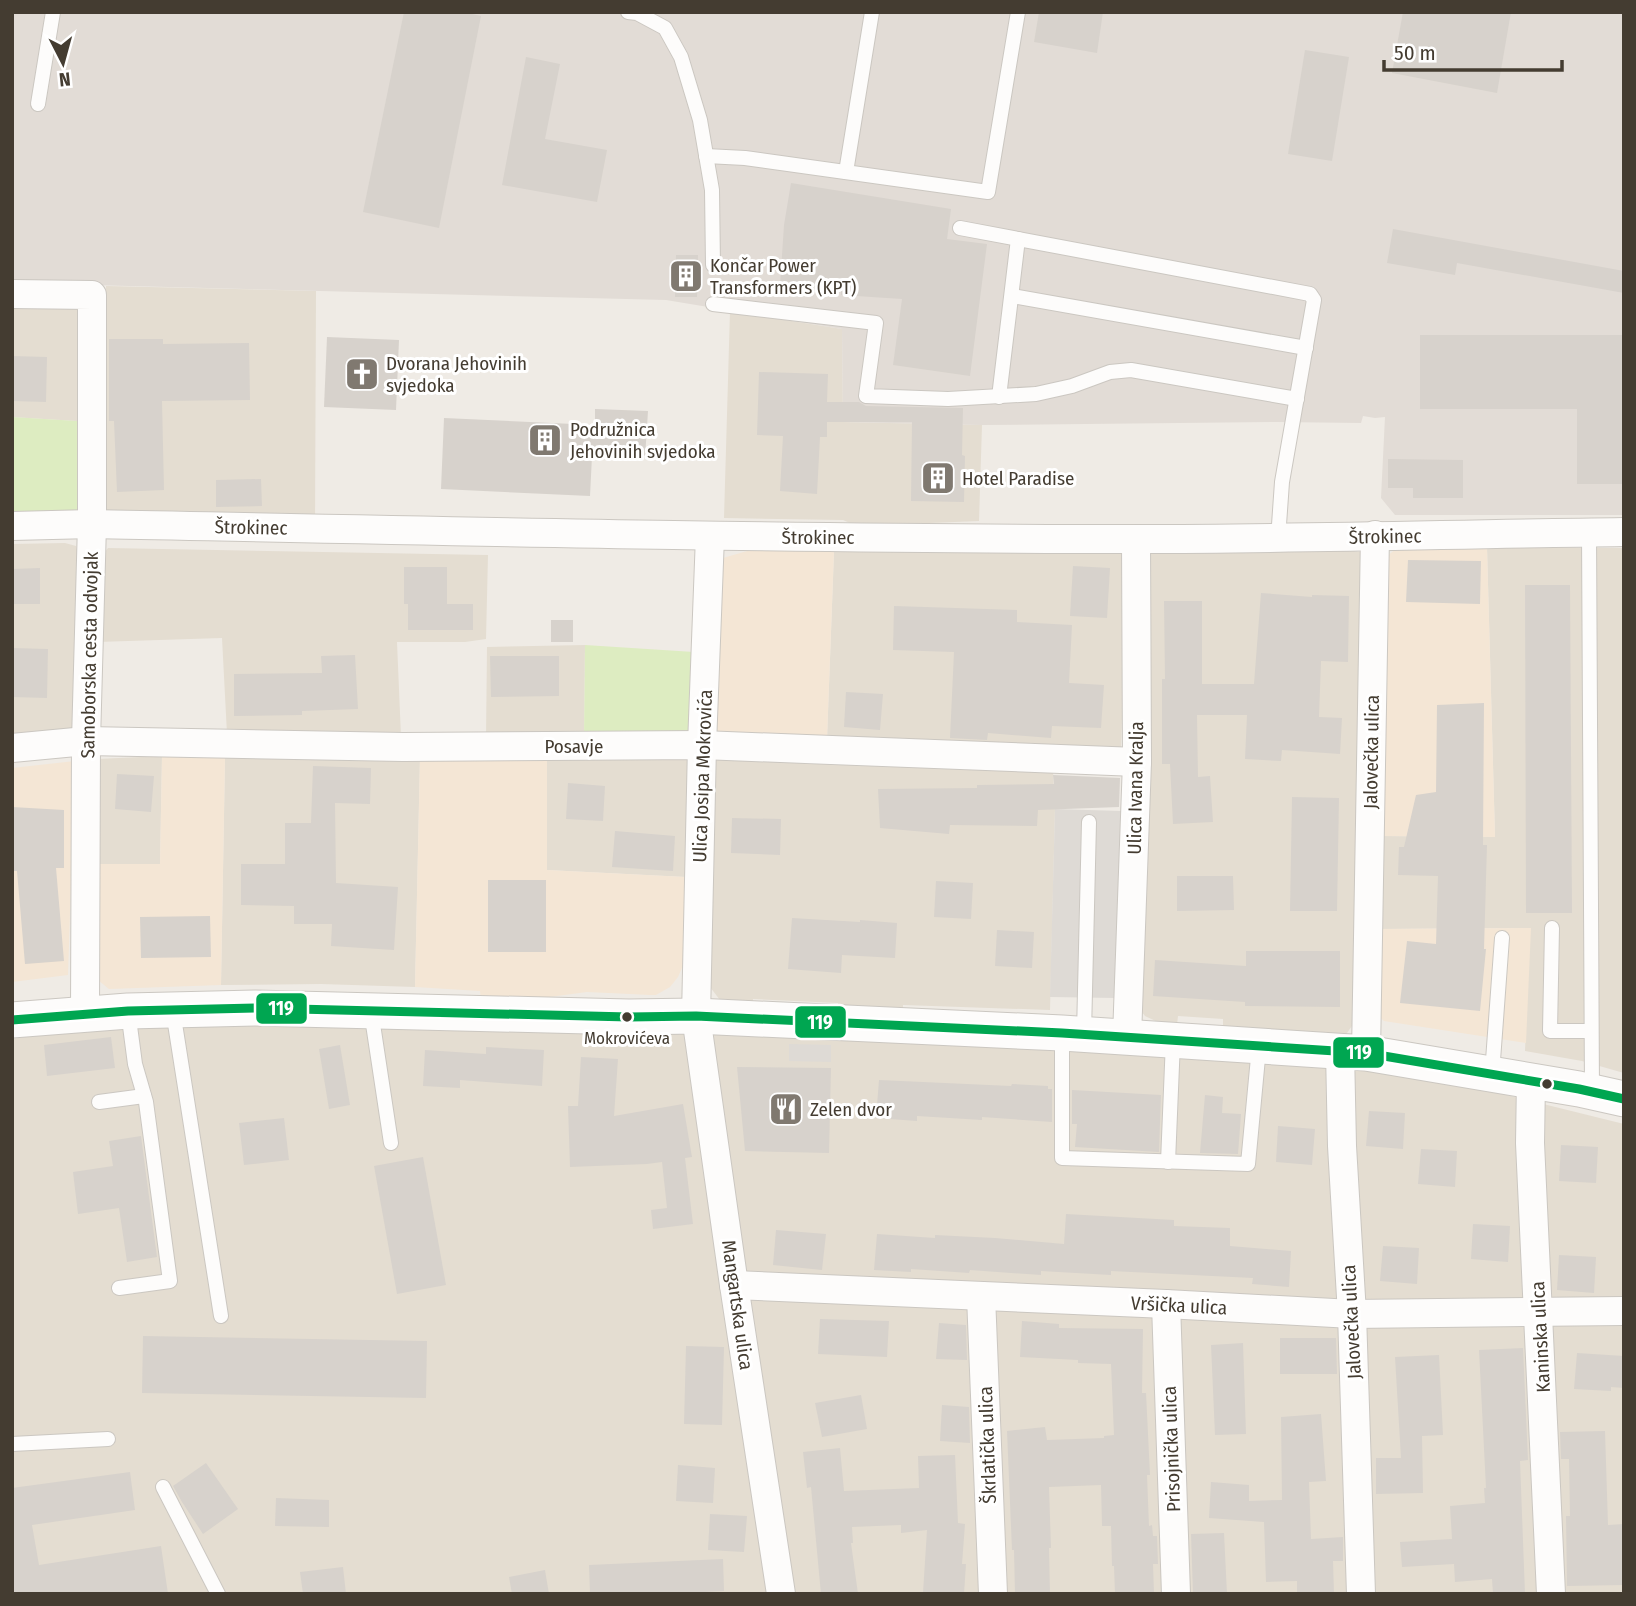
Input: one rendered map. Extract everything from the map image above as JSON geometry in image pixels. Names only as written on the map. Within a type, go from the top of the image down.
[{"type":"street","name":"Samoborska cesta odvojak","points":[[12,294],[92,295],[92,524],[86,741],[85,1014]]},
{"type":"street","name":"Štrokinec","points":[[12,526],[92,524],[710,536],[1136,539],[1624,532]]},
{"type":"street","name":"Jalovečka ulica","points":[[1361,1594],[1352,1314],[1342,1146],[1353,1052],[1375,535]]},
{"type":"street","name":"Ulica Josipa Mokrovića","points":[[696,1016],[710,536]]},
{"type":"street","name":"Ulica Ivana Kralja","points":[[1128,1037],[1137,762],[1136,539]]},
{"type":"street","name":"Posavje","points":[[12,748],[86,741],[403,747],[702,745],[1137,762]]},
{"type":"street","points":[[12,1020],[128,1011],[255,1008],[616,1017],[696,1016],[1128,1037],[1353,1052],[1608,1095]]},
{"type":"street","name":"Mangartska ulica","points":[[696,1016],[781,1594]]},
{"type":"street","name":"Kaninska ulica","points":[[1531,1080],[1530,1143],[1551,1594]]},
{"type":"street","name":"Vršička ulica","points":[[734,1285],[1352,1314],[1624,1311]]},
{"type":"street","name":"Škrlatička ulica","points":[[981,1296],[993,1594]]},
{"type":"street","name":"Prisojnička ulica","points":[[1166,1304],[1176,1594]]},
{"type":"lane","points":[[38,104],[52,12]]},
{"type":"lane","points":[[628,12],[637,13],[665,28],[681,57],[701,120],[712,190],[713,265]]},
{"type":"lane","points":[[846,172],[873,12]]},
{"type":"lane","points":[[706,156],[745,158],[988,192],[1018,12]]},
{"type":"lane","points":[[960,228],[1310,294],[1314,300],[1282,482],[1278,539]]},
{"type":"lane","points":[[999,397],[1018,239]]},
{"type":"lane","points":[[1012,296],[1306,348]]},
{"type":"lane","points":[[713,304],[876,323],[866,396],[948,399],[1036,394],[1072,386],[1110,372],[1131,370],[1297,400]]},
{"type":"lane","points":[[1589,532],[1591,1031],[1608,1095]]},
{"type":"lane","points":[[1089,822],[1062,1158],[1248,1164],[1259,1046]]},
{"type":"lane","points":[[1552,928],[1550,1031],[1591,1031]]},
{"type":"lane","points":[[1492,1074],[1502,938]]},
{"type":"lane","points":[[119,1288],[170,1281],[144,1096],[135,1064],[128,1011]]},
{"type":"lane","points":[[173,1011],[221,1316]]},
{"type":"lane","points":[[371,1011],[391,1143]]},
{"type":"lane","points":[[1168,1162],[1173,1041]]},
{"type":"lane","points":[[99,1102],[144,1096]]},
{"type":"lane","points":[[12,1444],[108,1439]]},
{"type":"lane","points":[[163,1487],[218,1594]]},
{"type":"shaded area","points":[[12,12],[1624,12],[1624,515],[1395,515],[1381,498],[1385,417],[1363,416],[1361,423],[982,425],[843,422],[842,329],[666,300],[12,283]]},
{"type":"shaded area","points":[[106,286],[316,291],[315,531],[101,514]]},
{"type":"shaded area","points":[[12,306],[79,308],[77,421],[12,417]]},
{"type":"shaded area","points":[[730,311],[842,329],[843,422],[982,425],[979,521],[857,526],[843,520],[724,518]]},
{"type":"shaded area","points":[[65,543],[76,546],[79,557],[72,733],[12,738],[12,544]]},
{"type":"shaded area","points":[[108,548],[488,555],[486,639],[465,642],[397,642],[401,737],[227,734],[222,638],[97,642],[100,558]]},
{"type":"shaded area","points":[[1113,548],[1123,554],[1127,562],[1121,749],[827,739],[834,551]]},
{"type":"shaded area","points":[[1487,548],[1624,548],[1624,1073],[1582,1061],[1525,1051],[1530,928],[1379,929],[1382,836],[1495,837]]},
{"type":"shaded area","points":[[1487,548],[1495,837],[1382,836],[1387,556],[1396,549]]},
{"type":"shaded area","points":[[754,549],[834,551],[827,739],[714,735],[723,558]]},
{"type":"shaded area","points":[[1152,550],[1360,552],[1354,1023],[1347,1033],[1337,1038],[1223,1027],[1223,1019],[1178,1016],[1177,1025],[1162,1024],[1145,1016],[1136,1004],[1145,561]]},
{"type":"shaded area","points":[[585,645],[584,738],[486,738],[487,647]]},
{"type":"shaded area","points":[[162,756],[160,864],[99,864],[97,759]]},
{"type":"shaded area","points":[[162,756],[225,758],[221,985],[109,989],[98,980],[99,864],[160,864]]},
{"type":"shaded area","points":[[420,757],[415,987],[221,985],[225,758]]},
{"type":"shaded area","points":[[420,757],[547,757],[547,870],[686,877],[685,961],[670,987],[656,995],[587,992],[534,999],[481,1000],[480,991],[415,987]]},
{"type":"shaded area","points":[[547,757],[689,757],[686,877],[547,870]]},
{"type":"shaded area","points":[[713,759],[1053,771],[1055,809],[1050,1010],[903,1005],[903,1014],[838,1012],[838,1003],[753,999],[752,1008],[720,1000],[710,987]]},
{"type":"shaded area","points":[[75,761],[68,975],[12,982],[12,768]]},
{"type":"shaded area","points":[[1055,809],[1121,811],[1116,998],[1050,997]]},
{"type":"shaded area","points":[[1531,928],[1526,1043],[1384,1021],[1378,1016],[1379,929]]},
{"type":"shaded area","points":[[262,1018],[788,1034],[1375,1069],[1462,1084],[1624,1124],[1624,1594],[12,1594],[12,1039],[106,1024]]},
{"type":"shaded area","points":[[789,1044],[831,1045],[831,1062],[789,1061]]},
{"type":"green space","points":[[12,417],[77,421],[78,515],[12,522]]},
{"type":"green space","points":[[585,645],[694,652],[691,731],[584,738]]},
{"type":"building","points":[[404,12],[463,12],[481,16],[439,228],[363,212]]},
{"type":"building","points":[[1039,12],[1103,12],[1097,53],[1034,42]]},
{"type":"building","points":[[1403,12],[1511,12],[1497,93],[1392,73]]},
{"type":"building","points":[[1305,50],[1349,57],[1332,161],[1288,154]]},
{"type":"building","points":[[526,57],[560,64],[545,139],[607,150],[597,202],[502,185]]},
{"type":"building","points":[[791,183],[951,209],[947,239],[987,244],[970,376],[893,365],[902,299],[841,295],[841,289],[780,285],[784,225]]},
{"type":"building","points":[[1393,229],[1624,271],[1624,293],[1457,263],[1455,275],[1387,263]]},
{"type":"building","name":"Končar Power Transformers (KPT)","points":[[676,255],[698,255],[697,297],[675,297]]},
{"type":"building","points":[[1420,335],[1624,335],[1624,484],[1577,484],[1577,409],[1420,409]]},
{"type":"building","name":"Dvorana Jehovinih svjedoka","points":[[327,337],[399,340],[396,410],[324,407]]},
{"type":"building","points":[[109,339],[163,339],[163,344],[249,343],[250,400],[162,401],[164,490],[117,492],[114,421],[109,421]]},
{"type":"building","points":[[12,356],[47,357],[46,402],[12,401]]},
{"type":"building","points":[[759,372],[828,374],[827,402],[859,402],[866,406],[963,408],[964,502],[911,501],[912,422],[827,422],[827,437],[820,437],[817,494],[780,491],[783,436],[757,435]]},
{"type":"building","name":"Podružnica Jehovinih svjedoka","points":[[595,409],[648,411],[645,458],[592,456],[590,496],[441,489],[444,418],[595,425]]},
{"type":"building","points":[[1388,459],[1463,460],[1463,498],[1413,498],[1413,488],[1388,488]]},
{"type":"building","points":[[261,479],[262,506],[216,507],[216,480]]},
{"type":"building","points":[[1408,560],[1481,561],[1480,604],[1406,602]]},
{"type":"building","points":[[1073,566],[1110,568],[1107,618],[1070,616]]},
{"type":"building","points":[[404,567],[447,567],[447,604],[473,604],[473,630],[408,630],[408,604],[404,604]]},
{"type":"building","points":[[40,568],[40,604],[12,604],[12,569]]},
{"type":"building","points":[[1525,585],[1570,585],[1572,913],[1526,913]]},
{"type":"building","points":[[1261,593],[1312,597],[1349,596],[1348,662],[1321,661],[1319,717],[1342,718],[1340,754],[1282,750],[1281,761],[1245,759],[1247,715],[1197,715],[1198,777],[1210,776],[1213,822],[1173,824],[1170,764],[1162,764],[1164,601],[1202,601],[1202,684],[1254,684]]},
{"type":"building","points":[[894,606],[1017,610],[1017,622],[1072,625],[1069,683],[1104,685],[1101,728],[1052,726],[1051,738],[988,733],[987,740],[950,738],[954,652],[893,650]]},
{"type":"building","points":[[551,620],[573,620],[573,642],[551,642]]},
{"type":"building","points":[[12,648],[48,649],[47,698],[12,697]]},
{"type":"building","points":[[355,655],[358,709],[302,711],[302,715],[234,716],[234,674],[322,673],[321,656]]},
{"type":"building","points":[[490,656],[559,656],[559,696],[491,697]]},
{"type":"building","points":[[846,692],[883,694],[880,730],[844,727]]},
{"type":"building","points":[[1484,703],[1483,845],[1487,845],[1486,949],[1480,1011],[1400,1003],[1407,941],[1436,944],[1438,876],[1398,875],[1399,847],[1404,847],[1416,795],[1436,792],[1437,705]]},
{"type":"building","points":[[313,766],[371,768],[370,804],[335,803],[336,883],[398,887],[394,950],[331,946],[332,924],[294,924],[294,906],[241,905],[241,864],[285,864],[285,823],[311,823]]},
{"type":"building","points":[[117,774],[154,776],[151,812],[115,809]]},
{"type":"building","points":[[1053,775],[1120,778],[1119,807],[1038,810],[1037,826],[950,825],[949,834],[880,828],[878,789],[1054,784]]},
{"type":"building","points":[[568,783],[605,786],[603,821],[566,819]]},
{"type":"building","points":[[1292,797],[1339,798],[1337,911],[1290,911]]},
{"type":"building","points":[[12,807],[64,810],[64,868],[56,868],[64,961],[25,964],[17,871],[12,871]]},
{"type":"building","points":[[732,818],[781,819],[780,855],[731,853]]},
{"type":"building","points":[[615,831],[675,836],[673,871],[612,867]]},
{"type":"building","points":[[1177,876],[1233,876],[1234,910],[1177,911]]},
{"type":"building","points":[[488,880],[546,880],[546,952],[488,952]]},
{"type":"building","points":[[936,881],[973,883],[971,919],[934,917]]},
{"type":"building","points":[[210,916],[211,957],[141,958],[140,917]]},
{"type":"building","points":[[792,918],[897,923],[895,958],[842,955],[841,973],[788,969]]},
{"type":"building","points":[[997,930],[1034,932],[1032,968],[995,966]]},
{"type":"building","points":[[1246,951],[1340,951],[1340,1007],[1245,1006],[1245,1002],[1153,996],[1155,960],[1246,966]]},
{"type":"building","points":[[111,1037],[115,1068],[47,1076],[44,1045]]},
{"type":"building","points":[[340,1045],[350,1105],[329,1109],[319,1049]]},
{"type":"building","points":[[486,1047],[544,1050],[542,1086],[460,1080],[460,1088],[423,1086],[425,1050],[486,1054]]},
{"type":"building","points":[[581,1057],[618,1059],[614,1116],[683,1104],[692,1157],[685,1158],[693,1224],[653,1229],[651,1210],[667,1208],[662,1162],[570,1167],[568,1106],[578,1106]]},
{"type":"building","name":"Zelen dvor","points":[[737,1067],[831,1068],[829,1153],[745,1151]]},
{"type":"building","points":[[879,1080],[1048,1086],[1048,1089],[1052,1089],[1052,1122],[982,1117],[982,1120],[917,1116],[917,1121],[876,1118]]},
{"type":"building","points":[[1072,1090],[1161,1095],[1159,1152],[1075,1147],[1077,1124],[1072,1124]]},
{"type":"building","points":[[1205,1095],[1223,1097],[1222,1113],[1241,1114],[1238,1154],[1200,1153]]},
{"type":"building","points":[[1369,1111],[1405,1113],[1403,1149],[1366,1146]]},
{"type":"building","points":[[284,1118],[289,1160],[244,1165],[239,1123]]},
{"type":"building","points":[[1278,1126],[1315,1129],[1312,1165],[1276,1162]]},
{"type":"building","points":[[141,1136],[157,1257],[127,1262],[119,1208],[78,1214],[73,1172],[113,1166],[109,1141]]},
{"type":"building","points":[[1561,1145],[1598,1147],[1596,1183],[1559,1181]]},
{"type":"building","points":[[1421,1149],[1457,1151],[1455,1187],[1418,1184]]},
{"type":"building","points":[[423,1157],[446,1285],[397,1294],[374,1166]]},
{"type":"building","points":[[1066,1214],[1174,1220],[1174,1226],[1230,1228],[1230,1246],[1291,1251],[1289,1287],[1252,1284],[1253,1278],[1111,1271],[1111,1275],[1041,1271],[1041,1275],[970,1270],[969,1273],[911,1269],[911,1272],[874,1270],[877,1234],[995,1238],[1064,1244]]},
{"type":"building","points":[[1473,1224],[1510,1226],[1508,1262],[1471,1259]]},
{"type":"building","points":[[776,1230],[826,1234],[822,1270],[773,1265]]},
{"type":"building","points":[[1383,1246],[1419,1248],[1417,1284],[1380,1281]]},
{"type":"building","points":[[1559,1255],[1596,1257],[1594,1293],[1557,1290]]},
{"type":"building","points":[[820,1319],[889,1321],[887,1357],[818,1354]]},
{"type":"building","points":[[1022,1321],[1059,1324],[1059,1328],[1143,1329],[1142,1393],[1146,1393],[1150,1475],[1147,1475],[1149,1526],[1152,1525],[1153,1536],[1157,1536],[1158,1564],[1153,1564],[1154,1594],[1115,1594],[1111,1526],[1102,1526],[1101,1485],[1049,1487],[1050,1594],[1015,1594],[1007,1431],[1045,1427],[1047,1440],[1104,1438],[1114,1435],[1111,1364],[1020,1357]]},
{"type":"building","points":[[939,1323],[966,1325],[967,1360],[936,1359]]},
{"type":"building","points":[[143,1336],[427,1341],[426,1398],[142,1393]]},
{"type":"building","points":[[1280,1338],[1336,1338],[1337,1374],[1280,1374]]},
{"type":"building","points":[[1243,1343],[1246,1434],[1215,1435],[1211,1345]]},
{"type":"building","points":[[686,1346],[724,1347],[722,1425],[684,1424]]},
{"type":"building","points":[[1523,1348],[1528,1460],[1520,1461],[1525,1594],[1493,1594],[1492,1579],[1455,1582],[1454,1564],[1402,1567],[1400,1542],[1452,1539],[1450,1506],[1485,1503],[1479,1350]]},
{"type":"building","points":[[1577,1353],[1624,1356],[1624,1388],[1611,1387],[1611,1391],[1574,1389]]},
{"type":"building","points":[[1439,1355],[1443,1435],[1422,1436],[1423,1493],[1376,1494],[1376,1458],[1401,1458],[1395,1357]]},
{"type":"building","points":[[861,1395],[867,1429],[822,1437],[815,1403]]},
{"type":"building","points":[[942,1405],[969,1407],[970,1443],[940,1441]]},
{"type":"building","points":[[1321,1414],[1326,1481],[1309,1482],[1311,1539],[1343,1537],[1343,1561],[1333,1561],[1334,1594],[1297,1594],[1297,1581],[1266,1582],[1264,1522],[1209,1518],[1211,1482],[1249,1485],[1249,1501],[1282,1500],[1281,1417]]},
{"type":"building","points":[[1605,1431],[1608,1525],[1624,1524],[1624,1585],[1567,1586],[1566,1516],[1570,1516],[1569,1459],[1561,1459],[1560,1432]]},
{"type":"building","points":[[840,1448],[844,1491],[919,1488],[918,1456],[955,1455],[958,1523],[965,1524],[962,1564],[966,1564],[964,1594],[923,1593],[927,1530],[901,1533],[901,1525],[852,1527],[851,1543],[858,1594],[821,1594],[811,1487],[807,1488],[803,1452]]},
{"type":"building","points":[[206,1463],[238,1509],[203,1534],[173,1486]]},
{"type":"building","points":[[678,1465],[715,1468],[713,1503],[676,1501]]},
{"type":"building","points":[[130,1472],[135,1510],[32,1525],[39,1565],[161,1546],[168,1594],[12,1594],[12,1488]]},
{"type":"building","points":[[276,1498],[329,1500],[329,1527],[275,1526]]},
{"type":"building","points":[[710,1514],[747,1516],[744,1552],[708,1550]]},
{"type":"building","points":[[1224,1533],[1227,1594],[1193,1594],[1191,1534]]},
{"type":"building","points":[[723,1559],[724,1591],[590,1594],[589,1565]]},
{"type":"building","points":[[343,1567],[346,1594],[303,1594],[300,1572]]},
{"type":"building","points":[[545,1570],[549,1594],[512,1594],[509,1577]]},
{"type":"transit line","name":"119","points":[[12,1020],[128,1011],[255,1008],[629,1017],[696,1016],[1062,1033],[1366,1053],[1624,1099]]},
{"type":"place","name":"Končar Power Transformers (KPT)","points":[[686,276]]},
{"type":"place","name":"Dvorana Jehovinih svjedoka","points":[[362,374]]},
{"type":"place","name":"Podružnica Jehovinih svjedoka","points":[[545,440]]},
{"type":"place","name":"Hotel Paradise","points":[[938,478]]},
{"type":"place","name":"Mokrovićeva","points":[[627,1017]]},
{"type":"place","name":"Zelen dvor","points":[[786,1109]]}]
